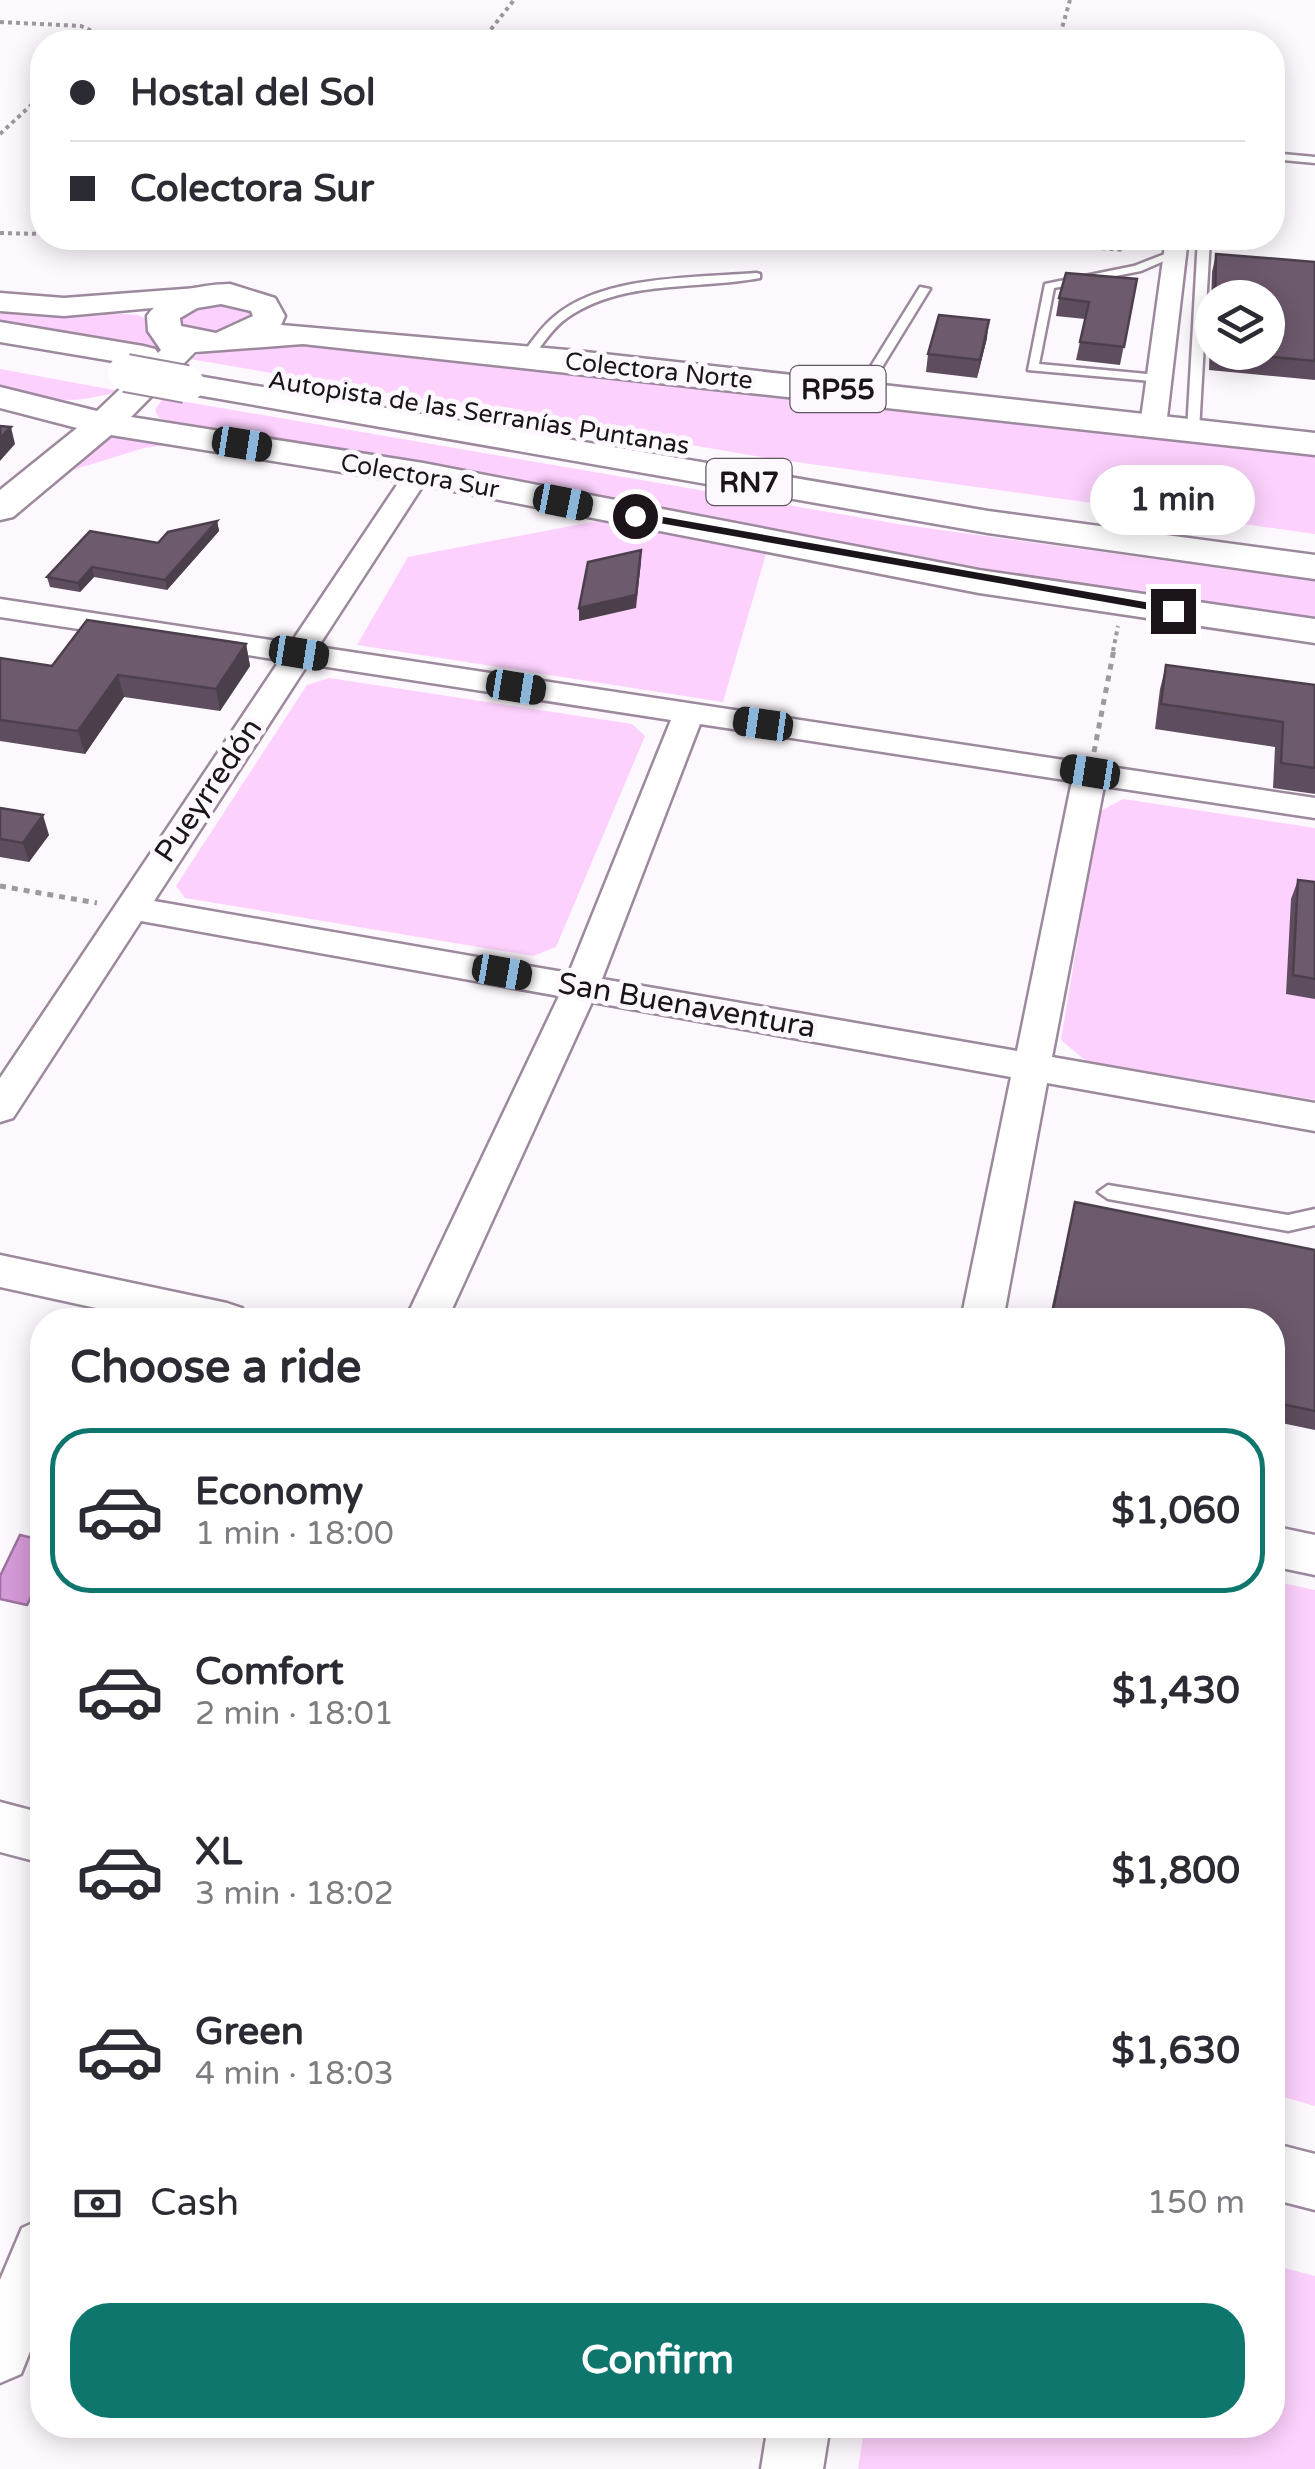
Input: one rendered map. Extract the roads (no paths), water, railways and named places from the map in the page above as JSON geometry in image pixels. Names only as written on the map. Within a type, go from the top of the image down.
[{"type":"main road","name":"RP55","points":[[196,297],[230,294],[264,305]]},
{"type":"main road","points":[[179,354],[170,308],[196,297]]},
{"type":"main road","name":"Colectora Norte","points":[[264,305],[360,341]]},
{"type":"main road","points":[[8,516],[179,354],[265,324],[270,316],[264,305]]},
{"type":"main road","name":"Autopista de las Serranías Puntanas","points":[[0,332],[179,354],[1036,504],[1315,545]]},
{"type":"main road","name":"Colectora Norte","points":[[179,354],[292,334],[861,392],[1315,444]]},
{"type":"main road","name":"Autopista de las Serranías Puntanas","points":[[0,350],[179,354],[988,522],[1315,567]]},
{"type":"main road","name":"Colectora Sur","points":[[0,397],[101,425],[418,473],[744,537],[1122,603],[1315,631]]},
{"type":"main road","points":[[0,405],[23,427],[30,445],[26,478],[8,516]]},
{"type":"main road","points":[[8,516],[69,483],[121,463],[229,442]]},
{"type":"street","points":[[1153,426],[1174,250]]},
{"type":"street","name":"Colectora Norte","points":[[113,306],[196,297]]},
{"type":"street","name":"Colectora Norte","points":[[0,302],[138,309],[179,354]]},
{"type":"street","name":"Pueyrredón","points":[[0,1108],[418,473]]},
{"type":"street","points":[[0,608],[1315,808]]},
{"type":"street","points":[[432,1308],[582,986],[689,714]]},
{"type":"street","points":[[984,1308],[1090,772]]},
{"type":"street","name":"San Buenaventura","points":[[130,908],[1315,1118]]},
{"type":"street","points":[[0,1271],[171,1308]]},
{"type":"street","points":[[1285,1549],[1315,1555]]},
{"type":"street","points":[[0,1826],[30,1835]]},
{"type":"street","points":[[1285,2174],[1315,2182]]},
{"type":"street","points":[[0,2352],[30,2278]]},
{"type":"street","points":[[792,2469],[796,2438]]},
{"type":"lane","points":[[1285,157],[1315,160]]},
{"type":"lane","points":[[1158,379],[1032,367],[1049,286],[1137,269],[1168,250]]},
{"type":"lane","points":[[1194,431],[1203,250]]},
{"type":"lane","points":[[526,357],[560,317],[586,303],[624,292],[756,276]]},
{"type":"lane","points":[[861,392],[924,289]]},
{"type":"lane","points":[[1108,1192],[1288,1223],[1315,1217]]}]
